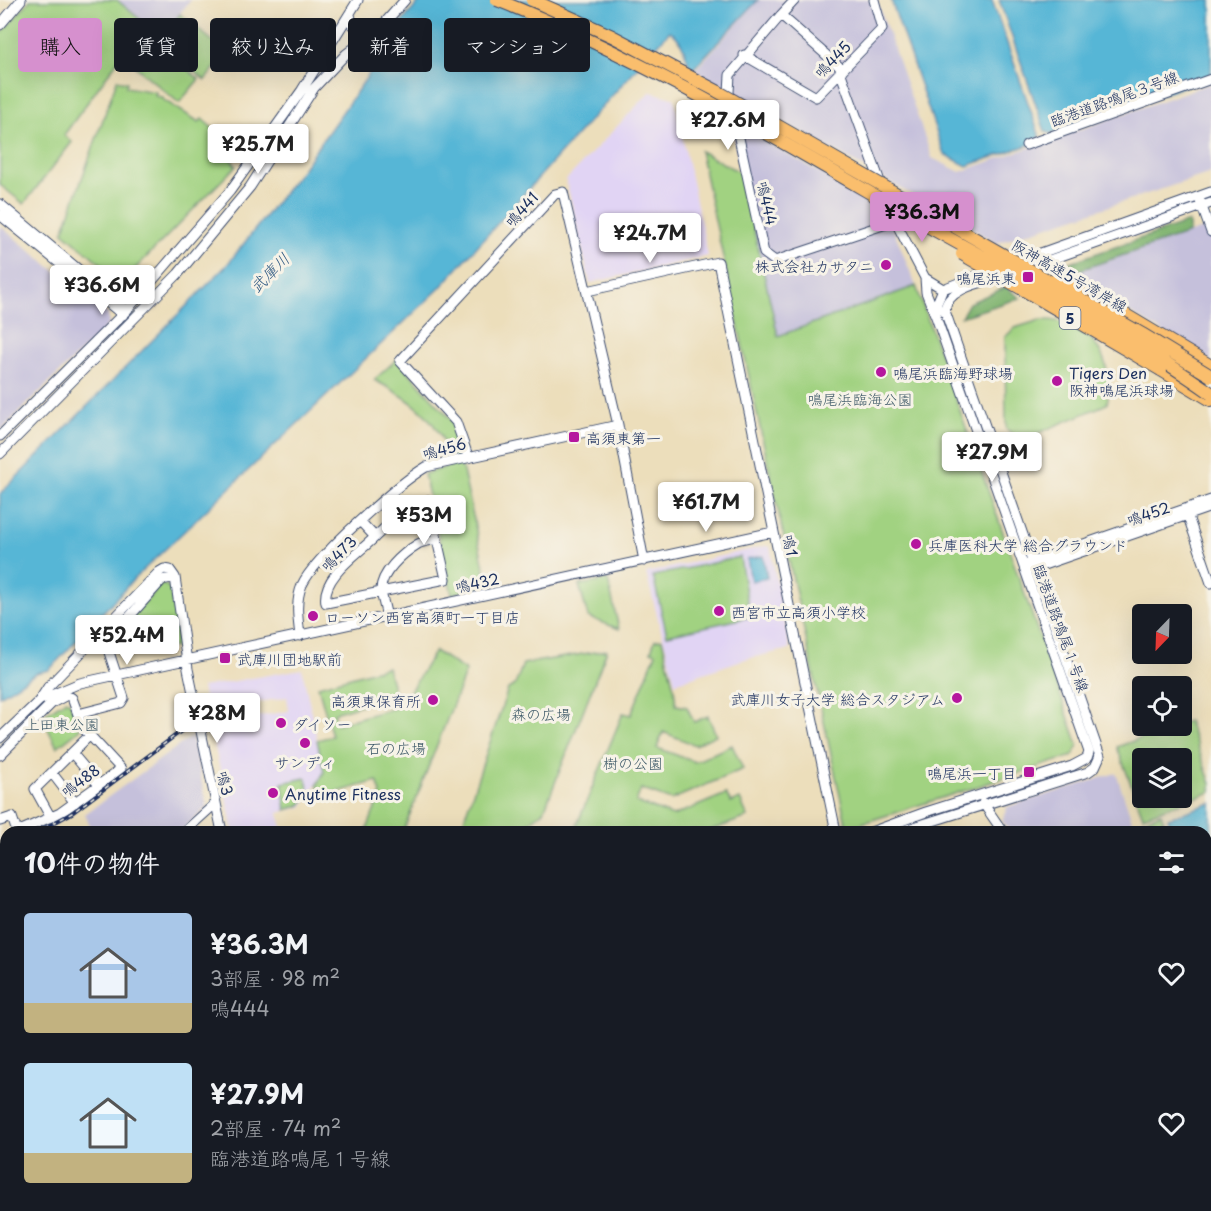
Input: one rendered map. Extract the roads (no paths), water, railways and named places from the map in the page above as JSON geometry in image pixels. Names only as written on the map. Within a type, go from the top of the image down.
[{"type":"highway","name":"阪神高速5号湾岸線","points":[[497,0],[567,29],[658,74],[1135,344],[1211,393]]},
{"type":"highway","name":"阪神高速5号湾岸線","points":[[532,0],[691,77],[1151,339],[1211,376]]},
{"type":"highway","name":"5","points":[[829,169],[980,266],[1211,400]]},
{"type":"highway","name":"5","points":[[975,238],[1079,287],[1211,366]]},
{"type":"street","points":[[0,25],[21,0]]},
{"type":"street","points":[[0,436],[125,312],[230,191],[322,60],[358,0]]},
{"type":"street","points":[[388,18],[405,0]]},
{"type":"street","points":[[795,0],[781,15],[841,70],[895,221],[925,283],[930,305],[936,317]]},
{"type":"street","name":"鳴445","points":[[744,55],[816,97],[882,29],[874,0]]},
{"type":"street","points":[[349,18],[351,11]]},
{"type":"street","name":"鳴444","points":[[781,15],[744,55],[730,75],[729,92],[764,253],[775,261],[895,221]]},
{"type":"street","points":[[0,454],[178,274],[244,195],[314,88],[348,52]]},
{"type":"street","name":"臨港道路鳴尾３号線","points":[[1026,145],[1211,79]]},
{"type":"street","name":"鳴441","points":[[468,456],[463,434],[456,422],[400,361],[559,191],[565,197],[618,425],[644,561]]},
{"type":"street","points":[[942,292],[1211,192]]},
{"type":"street","points":[[182,248],[198,237],[229,202],[244,195]]},
{"type":"street","points":[[1198,196],[1206,205],[1211,232]]},
{"type":"street","points":[[0,204],[125,312]]},
{"type":"street","points":[[925,283],[951,296],[1206,205]]},
{"type":"street","points":[[0,215],[125,312]]},
{"type":"street","name":"鳴1","points":[[587,291],[718,262],[834,826]]},
{"type":"street","name":"臨港道路鳴尾１号線","points":[[887,826],[1080,763],[1089,752],[936,317],[942,292]]},
{"type":"street","name":"臨港道路鳴尾１号線","points":[[933,826],[984,806],[1088,772],[1095,767],[1100,756],[945,311],[945,304],[951,296]]},
{"type":"street","points":[[82,372],[112,325]]},
{"type":"street","name":"鳴456","points":[[300,636],[297,606],[301,587],[322,560],[405,479],[426,466],[618,425]]},
{"type":"street","points":[[375,537],[409,505],[428,500],[446,579],[381,592]]},
{"type":"street","name":"鳴452","points":[[1025,568],[1186,512],[1211,500]]},
{"type":"street","name":"鳴452","points":[[1186,512],[1211,507]]},
{"type":"street","points":[[1186,512],[1211,583]]},
{"type":"street","name":"鳴473","points":[[360,521],[375,537],[329,583],[324,593],[326,603],[381,592]]},
{"type":"street","name":"鳴432","points":[[40,700],[80,683],[116,674],[300,636],[773,531]]},
{"type":"street","points":[[387,616],[380,583],[387,572],[418,544],[436,539]]},
{"type":"street","points":[[0,738],[40,700],[56,679],[164,569],[170,570],[175,577],[162,580],[106,643],[124,698],[121,703],[78,714]]},
{"type":"street","name":"鳴3","points":[[175,577],[187,658],[221,826]]},
{"type":"street","name":"鳴488","points":[[0,755],[52,703],[67,695],[72,698],[83,728],[121,769],[51,818],[32,826]]},
{"type":"street","points":[[51,818],[35,789],[90,735]]},
{"type":"street","points":[[72,753],[99,785]]},
{"type":"street","points":[[52,773],[75,802]]},
{"type":"street","points":[[979,795],[999,826]]},
{"type":"street","points":[[191,826],[216,803]]},
{"type":"street","points":[[914,816],[926,826]]},
{"type":"street","name":"鳴488","points":[[0,821],[12,817],[15,826]]},
{"type":"water","name":"武庫川","points":[[421,0],[758,0],[691,71],[681,43],[670,31],[439,289],[136,577],[49,670],[36,673],[0,696],[0,494],[227,265],[301,171],[370,72],[432,72],[432,18],[405,18]]},
{"type":"water","points":[[891,0],[992,0],[1040,137],[1031,144],[967,166],[944,154]]},
{"type":"water","points":[[999,0],[1211,0],[1211,77],[1050,134],[1045,131]]},
{"type":"water","points":[[763,556],[767,578],[751,581],[747,559]]},
{"type":"water","points":[[1211,803],[1211,826],[1171,826],[1168,818]]},
{"type":"railway","points":[[48,826],[72,813],[184,729]]},
{"type":"place","name":"株式会社カサタニ","points":[[886,265]]},
{"type":"place","name":"鳴尾浜東","points":[[1028,277]]},
{"type":"place","name":"鳴尾浜臨海野球場","points":[[881,372]]},
{"type":"place","name":"Tigers Den 阪神鳴尾浜球場","points":[[1057,381]]},
{"type":"place","name":"高須東第一","points":[[574,437]]},
{"type":"place","name":"兵庫医科大学 総合グラウンド","points":[[916,544]]},
{"type":"place","name":"西宮市立高須小学校","points":[[719,611]]},
{"type":"place","name":"ローソン西宮高須町一丁目店","points":[[313,616]]},
{"type":"place","name":"武庫川団地駅前","points":[[225,658]]},
{"type":"place","name":"武庫川女子大学 総合スタジアム","points":[[957,698]]},
{"type":"place","name":"高須東保育所","points":[[433,700]]},
{"type":"place","name":"ダイソー","points":[[281,723]]},
{"type":"place","name":"サンディ","points":[[305,743]]},
{"type":"place","name":"鳴尾浜一丁目","points":[[1029,772]]},
{"type":"place","name":"Anytime Fitness","points":[[273,793]]},
{"type":"park label","name":"鳴尾浜臨海公園","points":[[860,398]]},
{"type":"park label","name":"森の広場","points":[[541,713]]},
{"type":"park label","name":"上田東公園","points":[[62,723]]},
{"type":"park label","name":"石の広場","points":[[396,747]]},
{"type":"park label","name":"樹の公園","points":[[633,762]]}]
